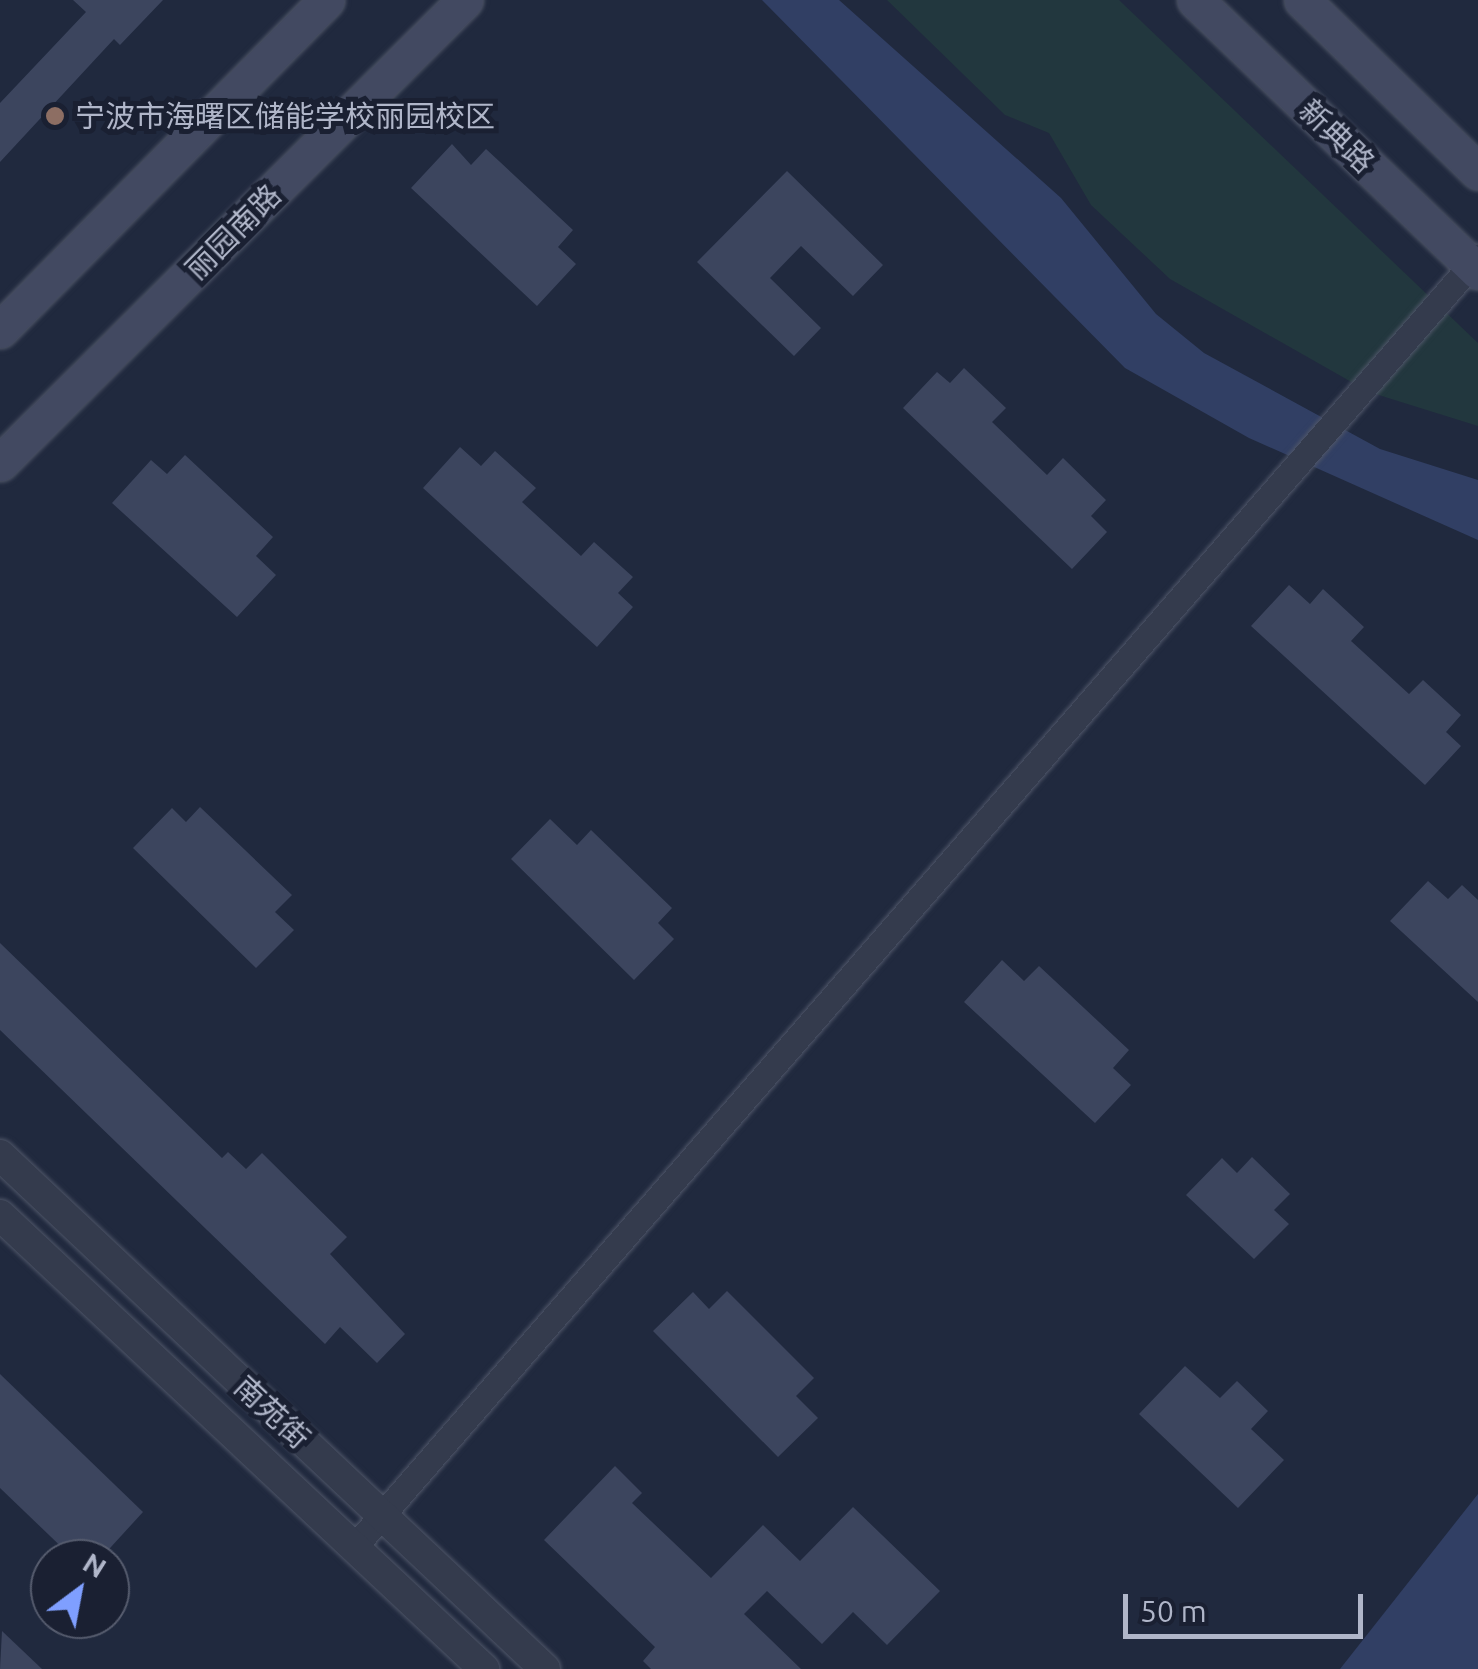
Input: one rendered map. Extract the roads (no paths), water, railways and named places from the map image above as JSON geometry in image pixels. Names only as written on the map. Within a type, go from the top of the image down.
[{"type":"main road","points":[[0,330],[326,0]]},
{"type":"main road","name":"丽园南路","points":[[0,463],[465,0]]},
{"type":"main road","name":"新典路","points":[[1195,0],[1476,264]]},
{"type":"main road","points":[[1302,0],[1478,172]]},
{"type":"street","points":[[356,1546],[1273,490],[1476,264]]},
{"type":"street","name":"南苑街","points":[[0,1155],[545,1669]]},
{"type":"street","name":"南苑街","points":[[0,1216],[484,1669]]},
{"type":"water","points":[[762,0],[839,0],[1061,198],[1156,314],[1204,353],[1380,449],[1478,480],[1478,540],[1249,438],[1125,368]]},
{"type":"water","points":[[1478,1494],[1478,1669],[1340,1669]]},
{"type":"place","name":"宁波市海曙区储能学校丽园校区","points":[[55,116]]}]
